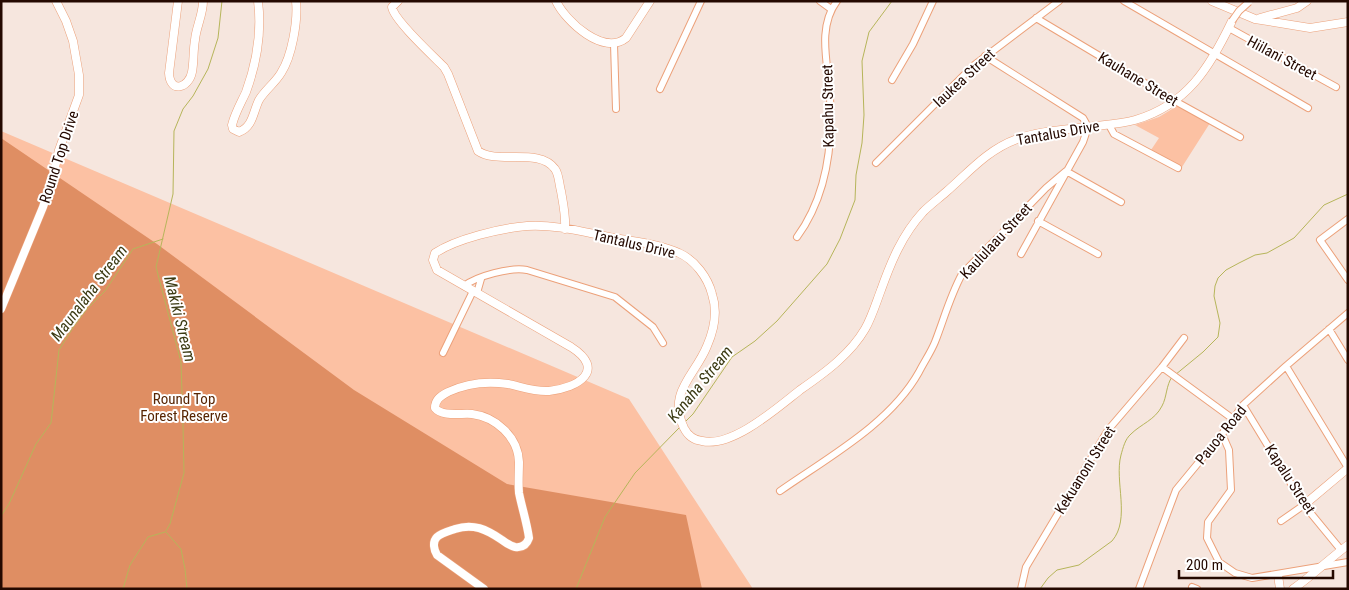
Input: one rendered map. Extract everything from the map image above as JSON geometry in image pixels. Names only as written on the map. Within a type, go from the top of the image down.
[{"type":"street","name":"Round Top Drive","points":[[1,309],[43,207],[59,150],[79,96],[79,74],[73,41],[56,1]]},
{"type":"street","points":[[178,1],[169,73],[171,83],[178,87],[186,84],[192,73],[194,41],[203,1]]},
{"type":"street","points":[[258,1],[260,22],[256,59],[232,124],[233,129],[239,132],[247,128],[260,100],[280,75],[286,64],[293,34],[296,1]]},
{"type":"street","points":[[398,1],[392,7],[393,13],[444,67],[478,151],[482,154],[496,156],[536,159],[546,162],[555,170],[565,213],[564,229]]},
{"type":"street","points":[[556,1],[572,23],[601,41],[614,44],[624,40],[650,1]]},
{"type":"street","points":[[660,89],[701,1]]},
{"type":"street","points":[[820,1],[831,9]]},
{"type":"street","name":"Kapahu Street","points":[[797,237],[815,204],[823,182],[828,157],[830,99],[825,36],[831,9],[837,1]]},
{"type":"street","points":[[892,80],[913,44],[933,1]]},
{"type":"street","name":"Iaukea Street","points":[[876,163],[973,66],[1059,1]]},
{"type":"street","points":[[1124,1],[1308,108]]},
{"type":"street","points":[[1212,1],[1255,19],[1310,28],[1348,22]]},
{"type":"street","name":"Tantalus Drive","points":[[484,589],[437,555],[434,551],[434,541],[444,533],[467,526],[477,526],[514,547],[524,546],[528,543],[530,538],[519,491],[518,453],[511,438],[494,422],[474,414],[440,412],[435,408],[435,402],[438,398],[453,390],[480,383],[508,384],[536,391],[556,390],[567,387],[584,377],[588,368],[587,361],[582,354],[437,270],[433,260],[435,253],[460,241],[516,227],[530,226],[564,229],[654,246],[680,253],[699,269],[712,293],[716,320],[707,348],[682,389],[678,399],[678,410],[682,425],[688,435],[699,441],[716,442],[738,434],[758,421],[824,373],[850,348],[868,324],[888,270],[904,237],[923,213],[978,162],[999,147],[1019,138],[1143,117],[1164,108],[1175,101],[1199,79],[1230,25],[1239,11],[1249,1]]},
{"type":"street","points":[[1255,19],[1297,8],[1307,1]]},
{"type":"street","name":"Kauhane Street","points":[[1036,18],[1175,101],[1240,137]]},
{"type":"street","name":"Hiilani Street","points":[[1230,25],[1336,87]]},
{"type":"street","points":[[614,44],[616,108]]},
{"type":"street","points":[[985,56],[1083,118],[1088,127],[1083,142],[1021,254]]},
{"type":"street","points":[[1109,124],[1114,134],[1178,168]]},
{"type":"street","points":[[1066,171],[1121,202]]},
{"type":"street","name":"Kaululaau Street","points":[[780,491],[865,432],[895,404],[918,375],[934,344],[954,288],[962,274],[1046,188],[1066,171]]},
{"type":"street","points":[[1348,219],[1320,240],[1348,280]]},
{"type":"street","points":[[1038,221],[1098,254]]},
{"type":"street","points":[[464,286],[472,280],[517,268],[605,293],[615,297],[653,326],[662,343]]},
{"type":"street","points":[[443,353],[481,278]]},
{"type":"street","name":"Pauoa Road","points":[[1139,589],[1176,490],[1243,406],[1348,313]]},
{"type":"street","points":[[1329,329],[1348,360]]},
{"type":"street","name":"Kekuanoni Street","points":[[1021,589],[1026,568],[1108,430],[1162,367],[1184,338]]},
{"type":"street","points":[[1281,521],[1304,505],[1348,468],[1286,366]]},
{"type":"street","points":[[1162,367],[1233,419]]},
{"type":"street","name":"Kapalu Street","points":[[1243,406],[1304,505],[1341,550]]},
{"type":"street","points":[[1222,434],[1228,450],[1231,490],[1208,522],[1207,538],[1219,562],[1235,574],[1252,578],[1348,562]]},
{"type":"street","points":[[1293,589],[1312,576],[1348,545]]},
{"type":"street","points":[[1278,574],[1280,589]]},
{"type":"green space","points":[[1177,106],[1210,123],[1182,167],[1151,150],[1159,138],[1135,125],[1159,117]]},
{"type":"green space","name":"Round Top Forest Reserve","points":[[1,131],[629,399],[753,589],[1,589]]},
{"type":"green space","name":"Round Top Forest Reserve","points":[[1,138],[157,244],[354,390],[507,484],[686,515],[702,589],[1,589]]},
{"type":"waterway","name":"Makiki Stream","points":[[166,531],[170,524],[184,473],[181,362],[156,267],[173,194],[174,131],[183,109],[193,96],[208,69],[218,38],[222,1]]},
{"type":"waterway","name":"Kanaha Stream","points":[[686,421],[693,414],[732,357],[755,341],[777,321],[827,264],[840,239],[855,200],[856,175],[862,143],[864,115],[862,61],[869,32],[892,1]]},
{"type":"waterway","points":[[1175,375],[1218,337],[1220,323],[1214,296],[1218,278],[1226,270],[1239,263],[1255,255],[1267,253],[1294,238],[1324,205],[1348,194]]},
{"type":"waterway","name":"Maunalaha Stream","points":[[1,516],[9,504],[36,444],[51,423],[59,350],[87,309],[105,291],[133,249],[163,239]]},
{"type":"waterway","points":[[1040,589],[1057,570],[1079,565],[1112,541],[1118,532],[1121,511],[1119,465],[1124,444],[1135,430],[1159,411],[1172,377]]},
{"type":"waterway","name":"Kanaha Stream","points":[[576,589],[605,517],[635,473],[679,428]]},
{"type":"waterway","points":[[123,589],[130,565],[148,537],[165,532]]},
{"type":"waterway","points":[[166,532],[181,549],[187,589]]}]
